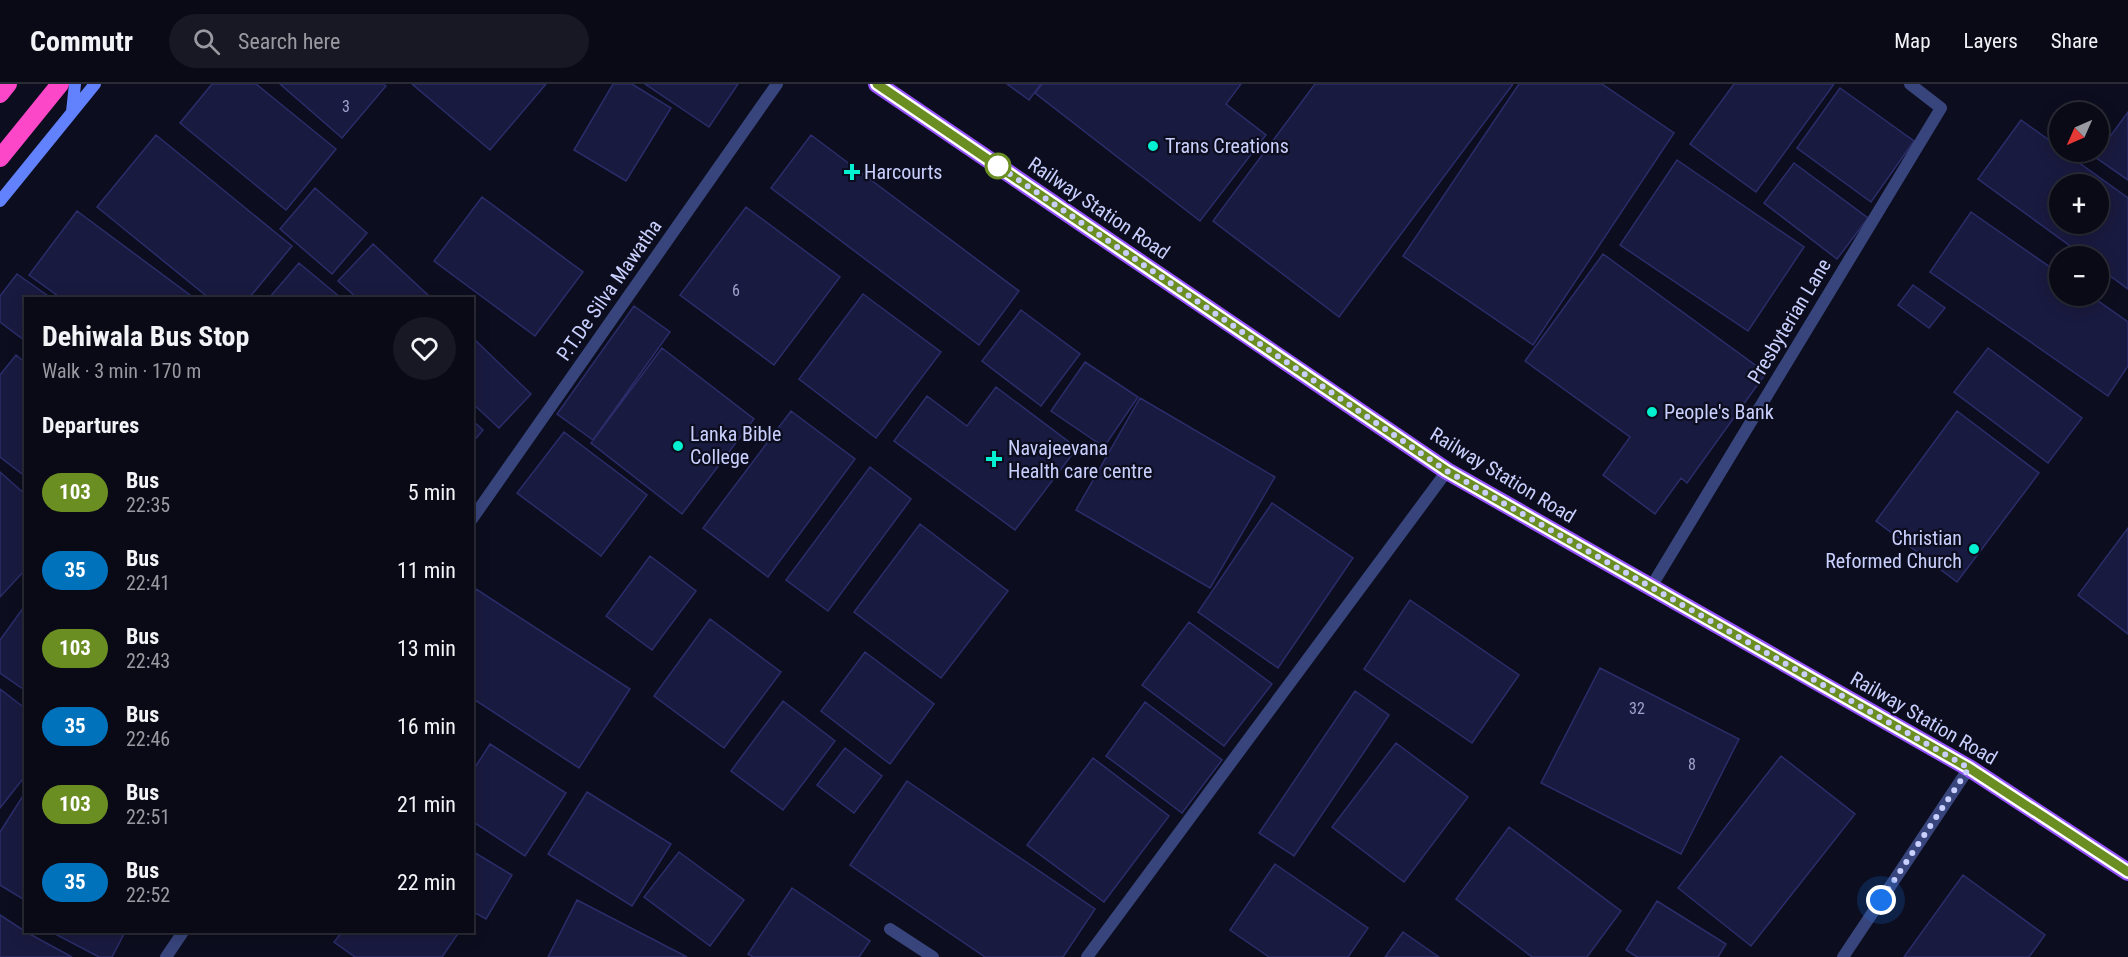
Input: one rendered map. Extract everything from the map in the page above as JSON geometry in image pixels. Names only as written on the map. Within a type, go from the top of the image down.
[{"type":"highway","points":[[0,94],[8,84]]},
{"type":"highway","points":[[0,158],[60,84]]},
{"type":"main road","points":[[72,112],[75,84]]},
{"type":"main road","points":[[0,201],[95,84]]},
{"type":"main road","name":"Railway Station Road","points":[[877,84],[1447,471],[1969,768],[2128,872]]},
{"type":"street","name":"P.T.De Silva Mawatha","points":[[474,516],[777,84]]},
{"type":"street","name":"Presbyterian Lane","points":[[1651,587],[1941,108],[1910,84]]},
{"type":"street","points":[[1087,957],[1447,471]]},
{"type":"street","points":[[1843,957],[1969,768]]},
{"type":"street","points":[[890,929],[933,957]]},
{"type":"street","points":[[166,957],[182,933]]},
{"type":"building","points":[[212,84],[256,84],[336,149],[286,210],[180,123]]},
{"type":"building","points":[[280,84],[383,84],[386,86],[342,138]]},
{"type":"building","points":[[412,84],[546,84],[490,150]]},
{"type":"building","points":[[613,84],[632,84],[671,108],[626,181],[574,150]]},
{"type":"building","points":[[645,84],[738,84],[709,127]]},
{"type":"building","points":[[1007,84],[1041,84],[1029,100]]},
{"type":"building","points":[[1042,84],[1241,84],[1226,104],[1266,135],[1200,221],[1035,93]]},
{"type":"building","points":[[1315,84],[1513,84],[1339,317],[1213,221]]},
{"type":"building","points":[[1519,84],[1602,84],[1674,133],[1533,345],[1403,256]]},
{"type":"building","points":[[1734,84],[1834,84],[1756,192],[1690,144]]},
{"type":"building","points":[[1840,88],[1914,141],[1871,202],[1797,148]]},
{"type":"building","points":[[2128,112],[2128,180],[2102,162],[2109,162],[2109,138]]},
{"type":"building","points":[[2021,120],[2049,140],[2049,162],[2078,162],[2095,174],[2049,174],[2049,231],[1978,179]]},
{"type":"building","points":[[156,135],[292,246],[250,297],[208,297],[97,207]]},
{"type":"building","points":[[811,135],[1019,291],[979,345],[771,188]]},
{"type":"building","points":[[1677,160],[1804,247],[1748,331],[1620,245]]},
{"type":"building","points":[[1794,163],[1868,218],[1837,259],[1764,203]]},
{"type":"building","points":[[2109,184],[2128,198],[2128,289],[2109,275],[2109,246],[2070,246],[2054,234],[2109,234]]},
{"type":"building","points":[[315,188],[367,233],[332,274],[280,229]]},
{"type":"building","points":[[482,197],[583,272],[535,336],[434,261]]},
{"type":"building","points":[[746,207],[840,277],[774,365],[680,295]]},
{"type":"building","points":[[77,211],[193,297],[60,297],[29,275]]},
{"type":"building","points":[[1971,212],[2049,266],[2049,306],[2105,306],[2128,322],[2128,366],[2108,396],[1930,272]]},
{"type":"building","points":[[373,244],[428,295],[426,297],[356,297],[338,281]]},
{"type":"building","points":[[1603,254],[1766,373],[1687,483],[1681,478],[1655,514],[1603,475],[1630,437],[1525,361]]},
{"type":"building","points":[[299,263],[340,297],[270,297]]},
{"type":"building","points":[[17,274],[50,297],[24,297],[24,340],[0,322],[0,296]]},
{"type":"building","points":[[1913,285],[1945,308],[1929,328],[1898,305]]},
{"type":"building","points":[[863,294],[941,352],[876,438],[799,379]]},
{"type":"building","points":[[634,306],[670,332],[593,440],[557,414]]},
{"type":"building","points":[[1021,310],[1080,354],[1041,406],[982,361]]},
{"type":"building","points":[[474,339],[531,394],[499,428],[474,405]]},
{"type":"building","points":[[662,348],[754,419],[682,514],[591,443]]},
{"type":"building","points":[[1988,348],[2082,418],[2048,463],[1954,392]]},
{"type":"building","points":[[16,355],[24,361],[24,475],[0,457],[0,375]]},
{"type":"building","points":[[1085,362],[1138,397],[1104,447],[1051,411]]},
{"type":"building","name":"Navajeevana Health care centre","points":[[996,387],[1077,448],[1015,530],[894,441],[927,396],[967,426]]},
{"type":"building","points":[[1140,398],[1275,477],[1210,588],[1076,510]]},
{"type":"building","points":[[791,411],[855,459],[768,577],[703,528]]},
{"type":"building","points":[[1957,411],[2039,473],[1957,582],[1876,521]]},
{"type":"building","points":[[474,422],[483,430],[474,441]]},
{"type":"building","points":[[564,432],[647,495],[601,556],[517,493]]},
{"type":"building","points":[[870,467],[911,499],[828,611],[786,580]]},
{"type":"building","points":[[0,472],[24,493],[24,571],[0,597]]},
{"type":"building","points":[[1272,503],[1353,558],[1278,668],[1198,612]]},
{"type":"building","points":[[920,524],[1008,591],[941,678],[854,612]]},
{"type":"building","points":[[2128,528],[2128,634],[2078,595]]},
{"type":"building","points":[[650,556],[696,591],[652,650],[606,616]]},
{"type":"building","points":[[476,589],[630,689],[579,768],[474,699],[474,592]]},
{"type":"building","points":[[1410,600],[1519,675],[1472,743],[1364,669]]},
{"type":"building","points":[[24,607],[24,690],[0,673],[0,640]]},
{"type":"building","points":[[710,619],[781,672],[724,748],[654,696]]},
{"type":"building","points":[[1189,622],[1272,684],[1224,746],[1142,685]]},
{"type":"building","points":[[865,652],[934,704],[890,764],[821,711]]},
{"type":"building","points":[[1600,668],[1739,739],[1681,854],[1541,783]]},
{"type":"building","points":[[0,689],[24,707],[24,778],[0,808]]},
{"type":"building","points":[[1355,691],[1389,715],[1294,856],[1259,833]]},
{"type":"building","points":[[783,701],[835,741],[783,810],[731,771]]},
{"type":"building","points":[[1145,702],[1222,760],[1182,813],[1106,756]]},
{"type":"building","points":[[1396,743],[1468,797],[1404,882],[1332,827]]},
{"type":"building","points":[[490,744],[566,793],[525,856],[474,822],[474,769]]},
{"type":"building","points":[[845,748],[882,776],[854,813],[817,785]]},
{"type":"building","points":[[1781,756],[1855,814],[1751,946],[1678,888]]},
{"type":"building","points":[[1093,758],[1169,816],[1104,902],[1027,845]]},
{"type":"building","points":[[907,781],[1095,909],[1063,957],[985,957],[850,865]]},
{"type":"building","points":[[587,792],[671,844],[632,906],[548,854]]},
{"type":"building","points":[[24,794],[24,900],[0,885],[0,832]]},
{"type":"building","points":[[1509,827],[1621,911],[1587,957],[1532,957],[1456,899]]},
{"type":"building","points":[[474,852],[512,875],[486,919],[474,912]]},
{"type":"building","points":[[679,852],[744,900],[710,946],[644,897]]},
{"type":"building","points":[[1275,864],[1368,928],[1348,957],[1269,957],[1230,930]]},
{"type":"building","points":[[1963,875],[2045,935],[2029,957],[1904,957]]},
{"type":"building","points":[[792,888],[870,941],[859,957],[753,957],[748,954]]},
{"type":"building","points":[[577,900],[687,957],[548,957]]},
{"type":"building","points":[[1657,901],[1726,944],[1718,957],[1637,957],[1626,950]]},
{"type":"building","points":[[0,915],[24,931],[24,933],[72,957],[0,957]]},
{"type":"building","points":[[1403,932],[1439,957],[1385,957]]},
{"type":"building","points":[[124,933],[112,957],[99,957],[55,934]]},
{"type":"building","points":[[341,933],[458,933],[442,957],[355,957],[334,942]]},
{"type":"bus line","name":"103","points":[[877,84],[1447,471],[1969,768],[2128,872]]},
{"type":"place","name":"Trans Creations","points":[[1153,146]]},
{"type":"place","name":"Harcourts","points":[[852,172]]},
{"type":"place","name":"People's Bank","points":[[1652,412]]},
{"type":"place","name":"Lanka Bible College","points":[[678,446]]},
{"type":"place","name":"Navajeevana Health care centre","points":[[994,459]]},
{"type":"place","name":"Christian Reformed Church","points":[[1974,549]]},
{"type":"route","points":[[998,166],[995,164],[1447,471],[1969,768],[1881,900]]}]
